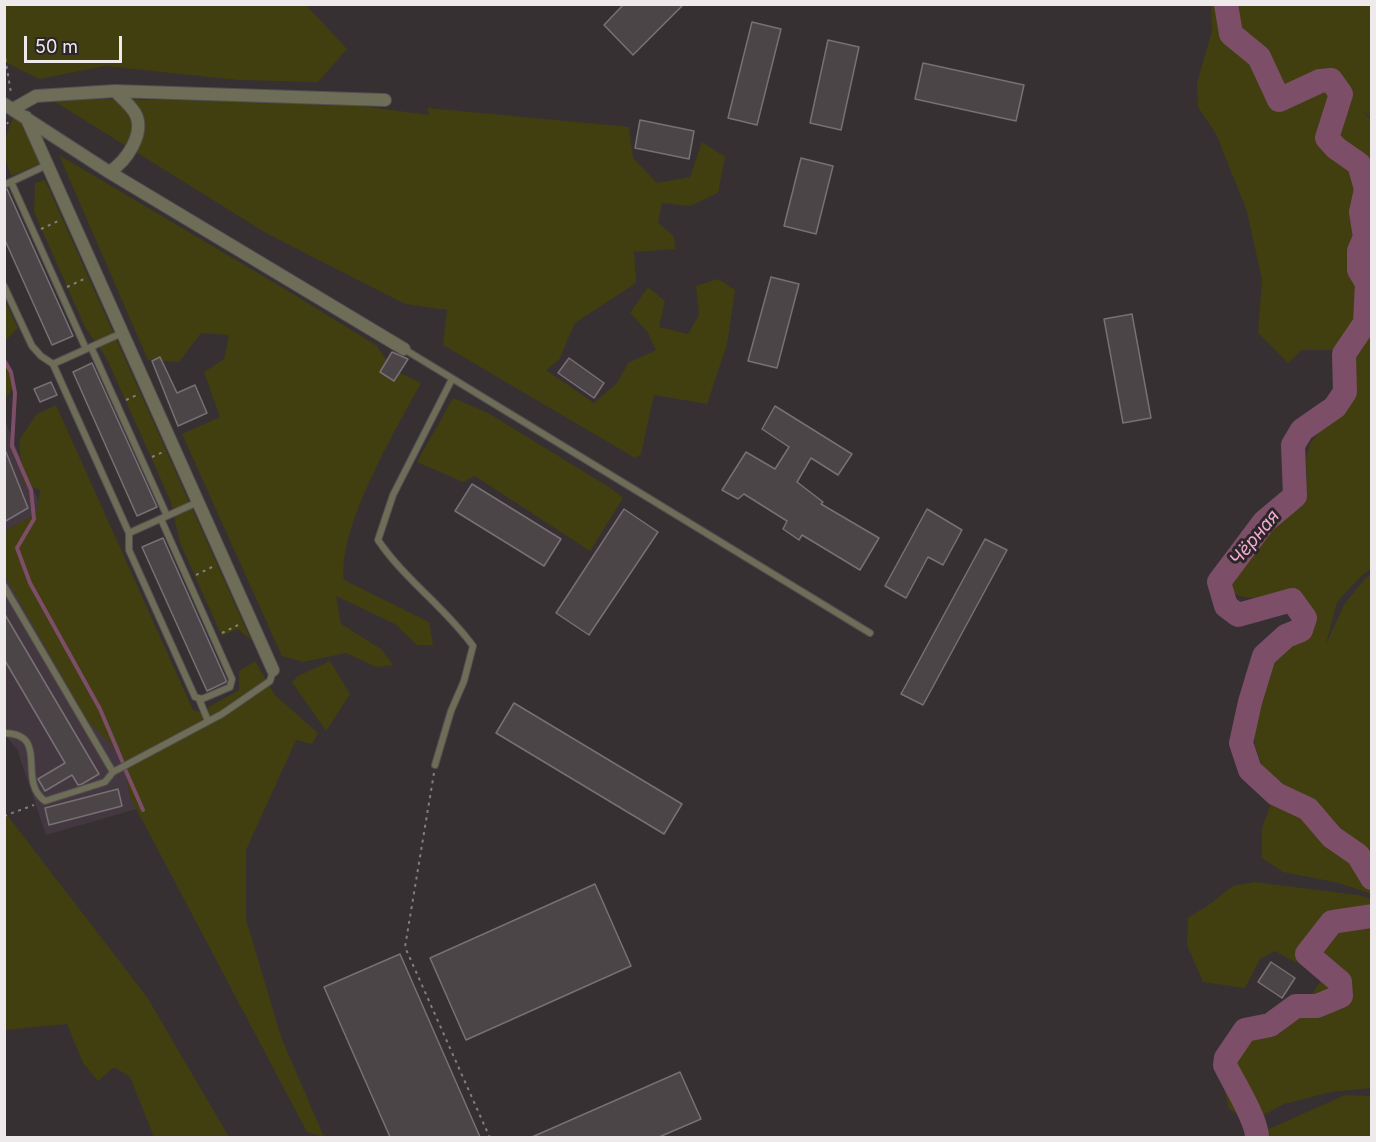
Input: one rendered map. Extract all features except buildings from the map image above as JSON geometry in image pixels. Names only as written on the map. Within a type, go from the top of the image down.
[{"type":"street","points":[[109,171],[128,154],[134,145],[138,126],[136,114],[115,91]]},
{"type":"street","points":[[9,106],[36,96],[115,91],[385,100]]},
{"type":"street","points":[[9,106],[109,171],[404,349]]},
{"type":"street","points":[[26,117],[273,670]]},
{"type":"lane","points":[[47,165],[8,183],[116,404],[142,462],[187,578],[232,679],[230,687],[199,699]]},
{"type":"lane","points":[[4,286],[32,346],[53,364],[129,533],[129,550],[208,721]]},
{"type":"lane","points":[[53,364],[122,333]]},
{"type":"lane","points":[[404,349],[870,633]]},
{"type":"lane","points":[[435,765],[451,711],[464,681],[473,646],[461,629],[390,557],[378,540],[393,495],[452,379]]},
{"type":"lane","points":[[129,533],[198,502]]},
{"type":"lane","points":[[4,586],[113,772]]},
{"type":"lane","points":[[4,733],[12,733],[24,738],[32,750],[32,783],[38,796],[45,801],[105,782],[113,772],[222,714],[270,681],[273,670]]},
{"type":"path","points":[[4,51],[9,106]]},
{"type":"path","points":[[33,232],[70,216]]},
{"type":"path","points":[[59,290],[96,274]]},
{"type":"path","points":[[116,404],[148,390]]},
{"type":"path","points":[[142,462],[174,448]]},
{"type":"path","points":[[187,578],[225,562]]},
{"type":"path","points":[[213,636],[250,620]]},
{"type":"path","points":[[435,765],[405,947],[490,1137]]},
{"type":"path","points":[[4,816],[45,801]]},
{"type":"shaded area","points":[[4,5],[306,5],[347,49],[318,82],[238,80],[105,66],[39,79],[5,62]]},
{"type":"shaded area","points":[[1211,5],[1371,5],[1371,118],[1361,109],[1372,121],[1371,569],[1361,576],[1337,602],[1326,644],[1344,605],[1371,574],[1371,894],[1339,883],[1283,872],[1262,858],[1262,828],[1271,804],[1273,780],[1261,763],[1255,746],[1254,723],[1257,703],[1269,661],[1295,640],[1314,617],[1305,603],[1295,597],[1284,595],[1249,598],[1237,595],[1226,586],[1233,569],[1252,549],[1264,527],[1293,507],[1307,479],[1306,459],[1310,443],[1344,403],[1353,373],[1333,350],[1302,350],[1288,363],[1258,333],[1262,280],[1247,211],[1216,134],[1198,107],[1197,83],[1212,31]]},
{"type":"shaded area","points":[[49,98],[337,103],[429,115],[428,108],[629,127],[633,158],[657,183],[690,177],[702,142],[725,157],[718,193],[690,206],[662,203],[658,223],[674,236],[675,249],[634,252],[636,283],[575,323],[559,360],[546,370],[594,403],[617,383],[628,363],[656,350],[647,331],[630,313],[648,287],[665,301],[659,327],[688,334],[699,315],[696,286],[718,279],[735,290],[727,344],[707,404],[654,395],[641,454],[635,458],[443,345],[447,310],[405,304],[266,233]]},
{"type":"shaded area","points":[[13,118],[24,125],[41,163],[12,176],[6,161],[5,147]]},
{"type":"shaded area","points":[[59,155],[377,346],[392,369],[421,383],[370,480],[359,507],[344,559],[344,580],[429,622],[433,645],[417,645],[395,624],[336,596],[341,624],[381,649],[393,665],[376,667],[346,653],[303,662],[282,656],[182,434],[220,417],[204,372],[224,359],[229,335],[201,333],[179,362],[148,360]]},
{"type":"shaded area","points":[[45,180],[251,640],[238,629],[222,636],[180,543],[171,502],[107,359],[85,327],[34,212],[35,183]]},
{"type":"shaded area","points":[[4,299],[18,328],[5,341],[4,341]]},
{"type":"shaded area","points":[[5,363],[15,386],[4,398]]},
{"type":"shaded area","points":[[453,398],[488,413],[623,498],[590,551],[475,476],[463,482],[417,462]]},
{"type":"shaded area","points":[[56,405],[193,710],[200,712],[239,690],[239,671],[255,661],[275,695],[318,733],[312,744],[296,740],[246,850],[246,919],[281,1037],[324,1137],[307,1132],[130,797],[123,757],[87,720],[5,576],[4,531],[36,514],[40,490],[23,484],[19,440],[37,414]]},
{"type":"shaded area","points":[[6,423],[47,522],[5,547],[4,424]]},
{"type":"shaded area","points":[[4,554],[118,749],[140,808],[46,835],[17,749],[5,735]]},
{"type":"shaded area","points":[[330,661],[350,694],[326,731],[292,682],[298,676]]},
{"type":"shaded area","points":[[4,811],[147,997],[229,1137],[154,1137],[130,1077],[114,1067],[98,1081],[83,1063],[67,1024],[5,1030]]},
{"type":"shaded area","points":[[1254,882],[1358,895],[1371,899],[1372,1088],[1331,1092],[1284,1104],[1251,1122],[1229,1109],[1220,1071],[1227,1044],[1251,1024],[1281,1005],[1313,993],[1325,974],[1310,963],[1295,962],[1275,951],[1260,959],[1245,988],[1203,982],[1187,945],[1188,918],[1233,886]]},
{"type":"shaded area","points":[[1345,1095],[1371,1096],[1371,1137],[1251,1137]]},
{"type":"waterway","name":"Чёрная","points":[[1226,4],[1231,34],[1259,57],[1279,100],[1320,81],[1331,80],[1341,94],[1327,138],[1336,148],[1359,164],[1366,189],[1361,212],[1365,237],[1359,251],[1359,270],[1367,283],[1365,323],[1344,354],[1345,392],[1335,407],[1302,430],[1293,445],[1295,496],[1264,522],[1219,582],[1226,606],[1238,615],[1292,600],[1305,618],[1301,630],[1286,636],[1264,656],[1241,743],[1250,770],[1276,794],[1308,809],[1332,837],[1358,855],[1372,878]]},
{"type":"waterway","points":[[4,360],[11,372],[15,393],[12,446],[31,490],[34,519],[17,548],[30,583],[100,709],[123,763]]},
{"type":"waterway","points":[[125,769],[143,810]]},
{"type":"waterway","name":"Чёрная","points":[[1257,1138],[1254,1122],[1225,1065],[1226,1058],[1245,1030],[1270,1025],[1296,1006],[1317,1006],[1341,996],[1340,982],[1307,954],[1332,922],[1372,916]]}]
